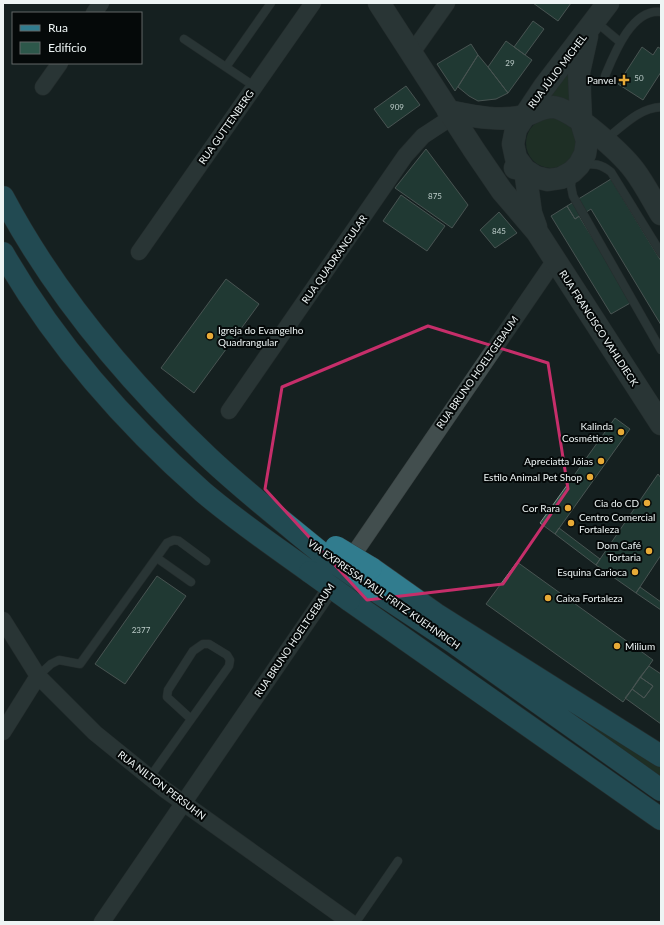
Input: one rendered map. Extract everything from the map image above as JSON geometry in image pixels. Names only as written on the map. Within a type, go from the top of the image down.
[{"type":"main road","name":"RUA FRANCISCO VAHLDIECK","points":[[379,3],[450,114],[502,191],[537,232],[661,424]]},
{"type":"main road","name":"RUA JÚLIO MICHEL","points":[[524,116],[544,87],[608,3]]},
{"type":"main road","name":"RUA JÚLIO MICHEL","points":[[581,120],[579,72],[592,24]]},
{"type":"main road","points":[[450,114],[494,120],[524,116],[537,110],[554,107],[565,110],[581,120],[634,169],[661,214]]},
{"type":"main road","points":[[524,116],[516,129],[513,144],[516,158],[525,170]]},
{"type":"main road","points":[[474,150],[498,164],[525,170],[536,177],[548,180],[561,178],[575,169],[585,154],[586,141],[581,120]]},
{"type":"main road","name":"RUA FRANCISCO VAHLDIECK","points":[[525,170],[531,213],[537,232]]},
{"type":"main road","name":"VIA EXPRESSA PAUL FRITZ KUEHNRICH","points":[[3,197],[53,279],[89,330],[159,407],[207,456],[253,497],[369,576],[459,647],[661,790]]},
{"type":"main road","points":[[3,253],[19,281],[56,336],[144,436],[203,492],[250,529],[349,600],[661,819]]},
{"type":"main road","points":[[369,576],[436,614],[661,756]]},
{"type":"street","points":[[95,12],[101,3]]},
{"type":"street","name":"RUA GUTTENBERG","points":[[139,252],[313,3]]},
{"type":"street","points":[[411,54],[447,3]]},
{"type":"street","points":[[43,87],[59,64]]},
{"type":"street","name":"RUA QUADRANGULAR","points":[[229,412],[405,156],[423,136],[450,114]]},
{"type":"street","name":"RUA BRUNO HOELTGEBAUM","points":[[102,922],[418,458],[555,260]]},
{"type":"street","name":"RUA NILTON PERSUHN","points":[[3,620],[38,676],[95,733],[184,803],[350,922]]},
{"type":"street","points":[[3,732],[38,676]]},
{"type":"lane","points":[[226,67],[271,3]]},
{"type":"lane","points":[[605,76],[620,42],[642,16],[655,12],[661,12]]},
{"type":"lane","points":[[592,24],[620,42]]},
{"type":"lane","points":[[184,39],[254,86]]},
{"type":"lane","points":[[604,140],[640,112],[652,107],[661,107]]},
{"type":"lane","points":[[661,253],[611,172],[602,165],[592,164],[575,169],[571,186],[573,196],[661,350]]},
{"type":"lane","points":[[38,676],[51,664],[60,660],[80,664],[167,543],[174,540],[179,541],[206,561]]},
{"type":"lane","points":[[157,558],[191,582]]},
{"type":"lane","points":[[150,777],[229,666],[230,660],[226,655],[209,644],[203,644],[194,651],[168,690],[167,697],[191,719]]},
{"type":"lane","points":[[356,922],[398,861]]},
{"type":"highlighted area","points":[[428,326],[548,363],[568,489],[503,584],[367,600],[265,489],[282,387]]},
{"type":"green space","points":[[569,62],[575,105],[542,100]]},
{"type":"green space","points":[[551,118],[560,120],[569,125],[574,134],[576,143],[574,152],[569,161],[560,166],[551,168],[542,166],[533,161],[528,152],[526,143],[528,134],[533,125],[542,120]]},
{"type":"green space","points":[[504,667],[661,766],[661,782]]},
{"type":"building","points":[[533,3],[571,3],[558,21]]},
{"type":"building","points":[[533,21],[544,29],[525,55],[514,47]]},
{"type":"building","points":[[506,41],[532,60],[508,93],[488,67]]},
{"type":"building","points":[[471,44],[478,55],[455,91],[437,64]]},
{"type":"building","points":[[642,47],[653,55],[658,47],[661,49],[661,72],[643,100],[618,84]]},
{"type":"building","points":[[478,55],[508,93],[496,99],[478,101],[458,87]]},
{"type":"building","points":[[406,86],[420,105],[388,128],[374,109]]},
{"type":"building","points":[[426,149],[468,205],[452,228],[395,188]]},
{"type":"building","points":[[611,179],[661,261],[661,325],[591,209],[575,219],[567,206]]},
{"type":"building","points":[[401,195],[445,226],[427,251],[383,221]]},
{"type":"building","points":[[567,206],[575,219],[579,216],[632,302],[611,314],[551,216]]},
{"type":"building","points":[[499,212],[517,233],[495,248],[480,230]]},
{"type":"building","name":"Igreja do Evangelho Quadrangular","points":[[226,279],[259,304],[194,393],[161,368]]},
{"type":"building","points":[[615,418],[630,429],[555,534],[540,523]]},
{"type":"building","points":[[658,474],[661,478],[661,555],[636,593],[596,565]]},
{"type":"building","points":[[559,528],[600,559],[596,565],[555,534]]},
{"type":"building","points":[[517,562],[653,660],[623,702],[486,604]]},
{"type":"building","points":[[157,576],[186,596],[125,684],[95,664]]},
{"type":"building","points":[[640,587],[661,602],[661,610],[636,593]]},
{"type":"building","points":[[649,666],[661,674],[661,724],[625,698],[632,689],[644,698],[653,686],[640,677]]},
{"type":"building","points":[[640,677],[653,686],[644,698],[632,689]]},
{"type":"place","name":"Panvel","points":[[624,80]]},
{"type":"place","name":"Igreja do Evangelho Quadrangular","points":[[210,336]]},
{"type":"place","name":"Kalinda Cosméticos","points":[[621,432]]},
{"type":"place","name":"Apreciatta Jóias","points":[[601,461]]},
{"type":"place","name":"Estilo Animal Pet Shop","points":[[590,477]]},
{"type":"place","name":"Cia do CD","points":[[647,503]]},
{"type":"place","name":"Cor Rara","points":[[568,508]]},
{"type":"place","name":"Centro Comercial Fortaleza","points":[[571,523]]},
{"type":"place","name":"Dom Café Tortaria","points":[[649,551]]},
{"type":"place","name":"Esquina Carioca","points":[[635,572]]},
{"type":"place","name":"Caixa Fortaleza","points":[[548,598]]},
{"type":"place","name":"Milium","points":[[617,646]]}]
